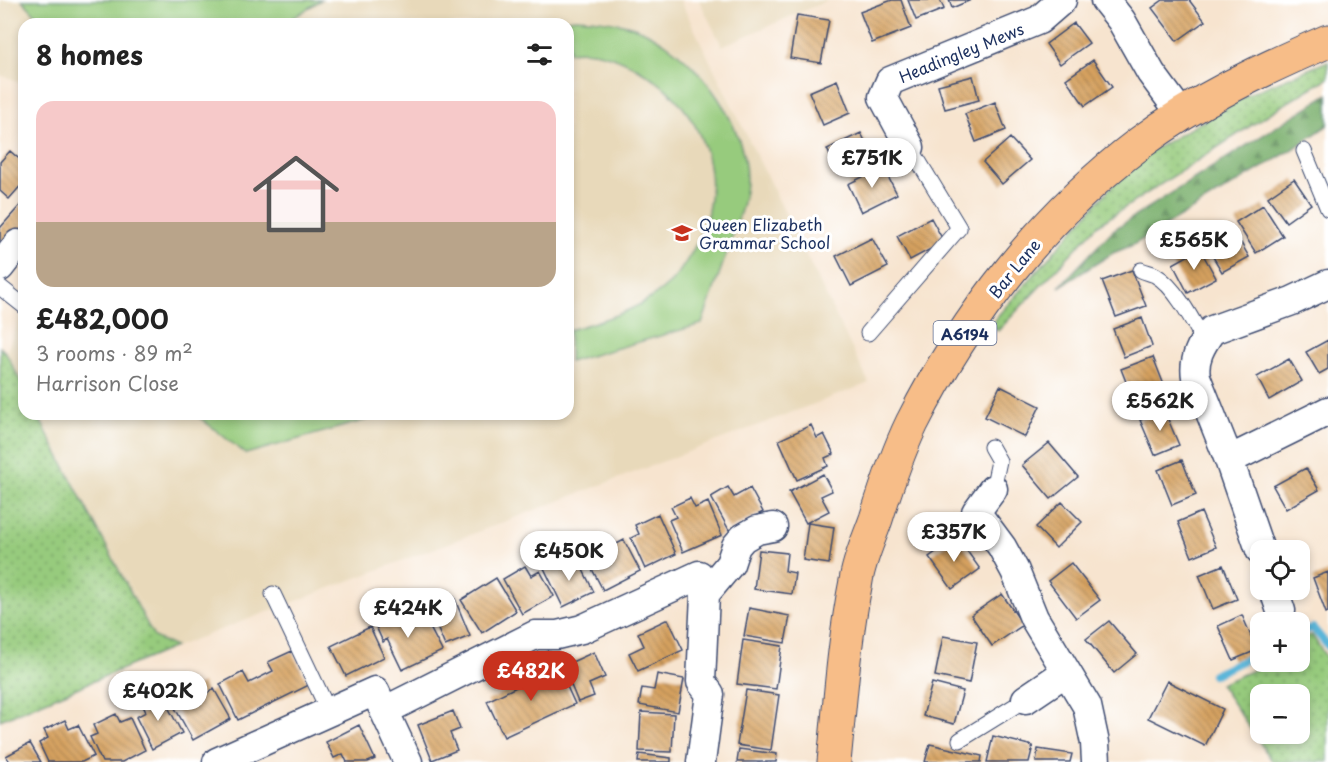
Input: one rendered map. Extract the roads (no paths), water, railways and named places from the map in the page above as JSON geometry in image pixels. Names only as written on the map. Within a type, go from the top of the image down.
[{"type":"main road","name":"Bar Lane","points":[[834,762],[856,579],[891,473],[911,425],[935,381],[971,324],[1035,241],[1105,171],[1182,115],[1228,88],[1328,40]]},
{"type":"street","name":"Headingley Mews","points":[[910,147],[883,97],[890,81],[1039,20],[1062,0]]},
{"type":"street","points":[[1105,0],[1121,20],[1151,73],[1182,115]]},
{"type":"street","points":[[0,267],[18,244]]},
{"type":"street","points":[[1257,540],[1229,460],[1196,377],[1194,366],[1200,349],[1212,330],[1292,301],[1328,284]]},
{"type":"street","points":[[1229,460],[1328,411]]},
{"type":"street","points":[[993,489],[976,512],[1002,547],[1015,571],[1034,618],[1086,706],[1095,743],[1096,762]]},
{"type":"street","points":[[705,594],[730,564],[736,546],[757,530],[773,526]]},
{"type":"street","points":[[384,711],[535,635],[557,635],[582,629],[699,575],[705,594],[701,682],[710,693],[701,762]]},
{"type":"street","points":[[1026,699],[1066,672]]},
{"type":"street","points":[[217,762],[375,691],[408,762]]},
{"type":"lane","points":[[868,333],[959,228],[910,147]]},
{"type":"lane","points":[[1304,151],[1328,208]]},
{"type":"lane","points":[[1141,270],[1155,275],[1170,290],[1191,318],[1200,349]]},
{"type":"lane","points":[[0,286],[18,301]]},
{"type":"lane","points":[[991,447],[999,461],[993,489]]},
{"type":"lane","points":[[273,594],[329,712]]},
{"type":"lane","points":[[960,740],[1026,699]]},
{"type":"waterway","points":[[1310,629],[1313,628],[1328,646]]},
{"type":"waterway","points":[[1213,675],[1250,657]]},
{"type":"place","name":"Queen Elizabeth Grammar School","points":[[682,233]]}]
